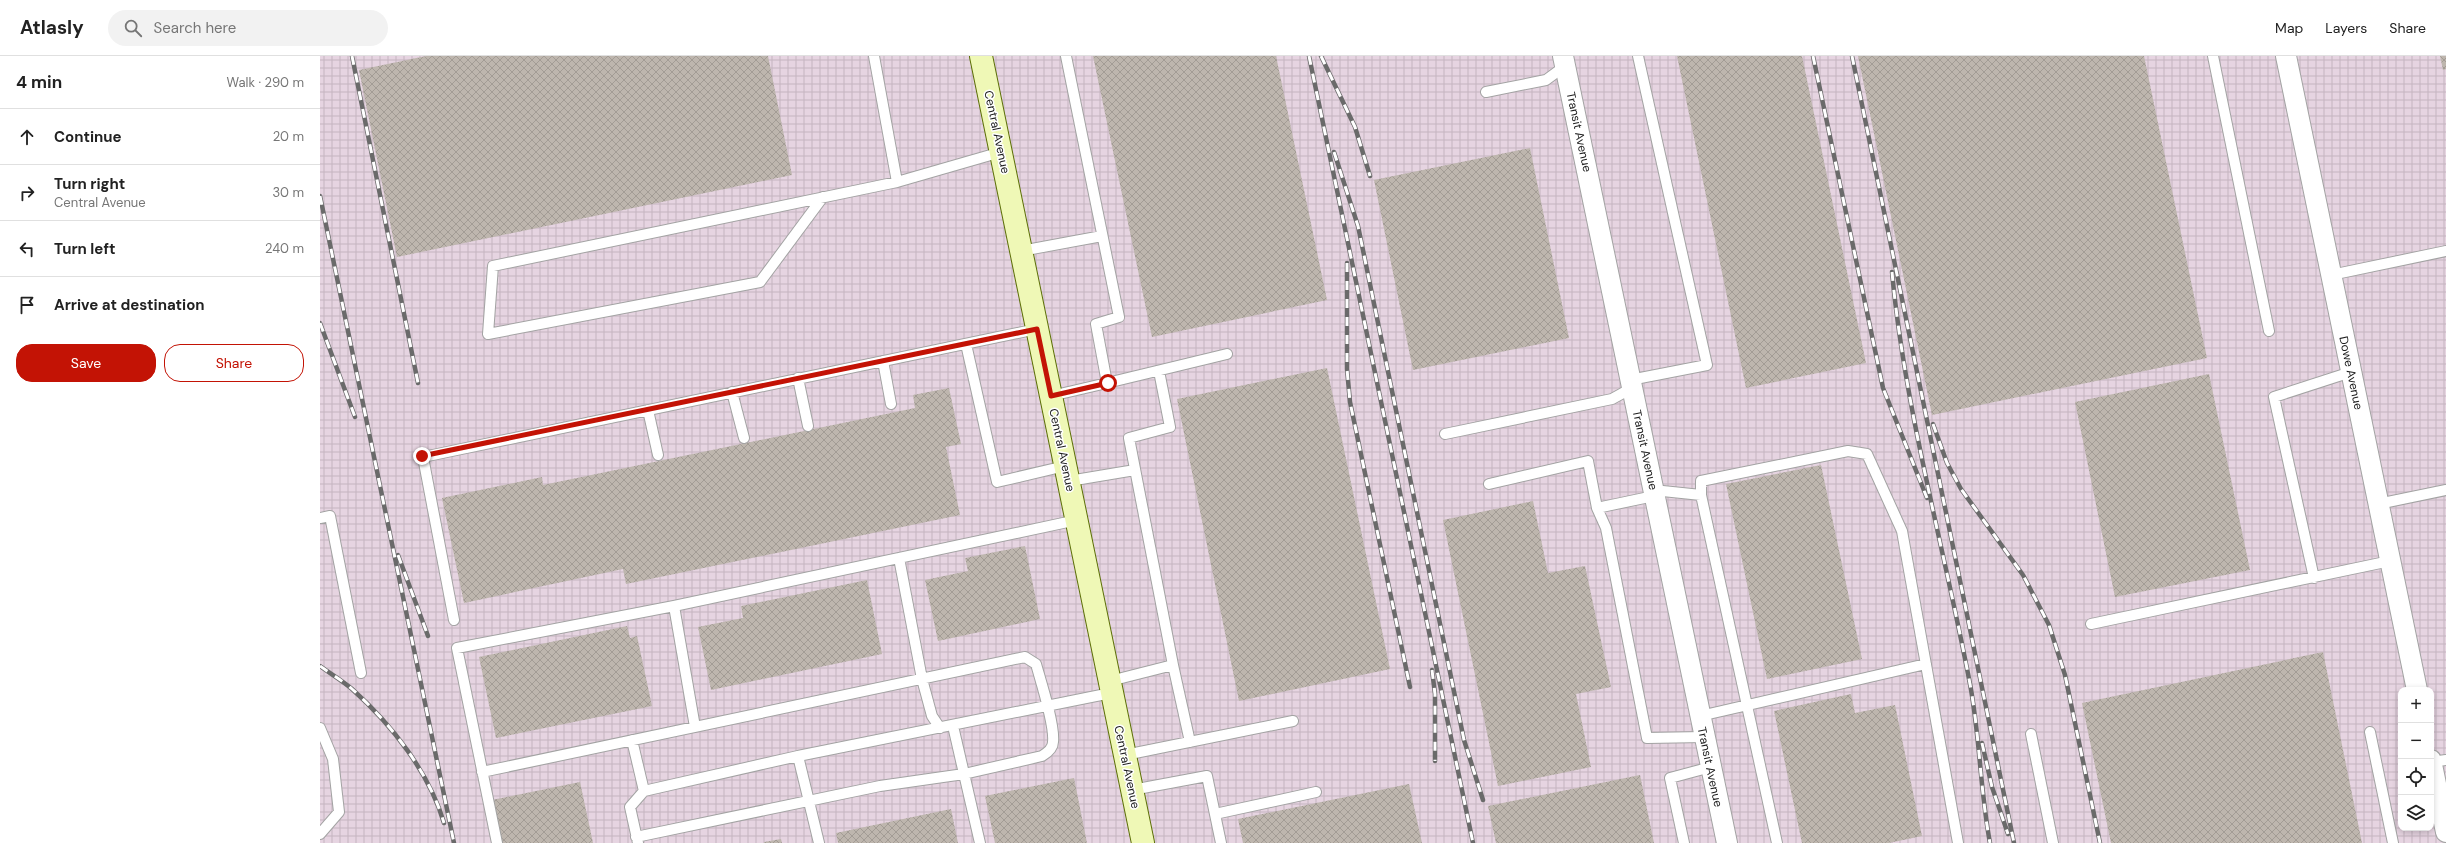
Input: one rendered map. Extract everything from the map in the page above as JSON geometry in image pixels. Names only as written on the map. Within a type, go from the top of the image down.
[{"type":"street","name":"Central Avenue","points":[[981,56],[1143,843]]},
{"type":"street","name":"Dowe Avenue","points":[[2286,56],[2416,687]]},
{"type":"street","name":"Transit Avenue","points":[[1564,61],[1727,843]]},
{"type":"street","points":[[2434,775],[2446,832]]},
{"type":"lane","points":[[874,56],[897,182]]},
{"type":"lane","points":[[1066,56],[1118,317],[1096,324],[1108,383]]},
{"type":"lane","points":[[1445,434],[1612,399],[1631,384],[1707,365],[1638,56]]},
{"type":"lane","points":[[2213,56],[2269,331]]},
{"type":"lane","points":[[1486,92],[1546,80],[1564,61]]},
{"type":"lane","points":[[822,197],[760,282],[488,334],[492,266],[822,197],[897,182],[1001,152]]},
{"type":"lane","points":[[1021,251],[1102,236]]},
{"type":"lane","points":[[2331,275],[2446,251]]},
{"type":"lane","points":[[454,620],[422,456],[1037,329]]},
{"type":"lane","points":[[966,344],[997,482],[1067,474],[1135,470]]},
{"type":"lane","points":[[1051,396],[1227,354]]},
{"type":"lane","points":[[883,361],[892,404]]},
{"type":"lane","points":[[1159,371],[1170,427],[1129,438],[1173,665],[1190,742]]},
{"type":"lane","points":[[2314,578],[2274,397],[2351,372]]},
{"type":"lane","points":[[798,378],[808,426]]},
{"type":"lane","points":[[732,392],[744,438]]},
{"type":"lane","points":[[648,410],[658,455]]},
{"type":"lane","points":[[1777,843],[1701,494],[1701,481],[1848,451],[1867,454],[1902,531],[1958,843]]},
{"type":"lane","points":[[1489,484],[1588,461],[1597,508],[1606,528],[1647,738],[1704,737]]},
{"type":"lane","points":[[2378,504],[2446,490]]},
{"type":"lane","points":[[1597,508],[1654,493],[1701,494]]},
{"type":"lane","points":[[320,518],[330,516],[361,673]]},
{"type":"lane","points":[[497,843],[457,648],[674,606],[1077,520]]},
{"type":"lane","points":[[899,558],[922,679],[932,716],[940,728]]},
{"type":"lane","points":[[2091,624],[2390,561]]},
{"type":"lane","points":[[674,606],[695,727]]},
{"type":"lane","points":[[482,772],[1025,657],[1036,664],[1047,706],[1053,742],[1050,750],[1042,756],[964,774],[880,786],[809,800],[637,840],[630,807],[644,791],[798,756],[1047,706],[1110,687],[1173,665]]},
{"type":"lane","points":[[1700,716],[1926,664]]},
{"type":"lane","points":[[1125,755],[1293,721]]},
{"type":"lane","points":[[953,726],[980,843]]},
{"type":"lane","points":[[320,728],[333,759],[339,812],[320,834]]},
{"type":"lane","points":[[2370,732],[2393,843]]},
{"type":"lane","points":[[2031,734],[2053,843]]},
{"type":"lane","points":[[632,740],[644,791]]},
{"type":"lane","points":[[798,756],[818,843]]},
{"type":"lane","points":[[2434,761],[2446,760]]},
{"type":"lane","points":[[1684,843],[1670,778],[1710,767]]},
{"type":"lane","points":[[1132,790],[1207,776],[1220,843]]},
{"type":"lane","points":[[1215,814],[1316,792]]},
{"type":"shaded area","points":[[320,56],[2446,56],[2446,843],[320,843]]},
{"type":"building","points":[[426,56],[768,56],[792,175],[397,257],[359,70]]},
{"type":"building","points":[[1093,56],[1276,56],[1327,300],[1152,337]]},
{"type":"building","points":[[1677,56],[1802,56],[1866,363],[1746,388]]},
{"type":"building","points":[[1858,56],[2144,56],[2207,358],[1932,415]]},
{"type":"building","points":[[2440,56],[2446,56],[2446,69],[2443,70]]},
{"type":"building","points":[[1530,148],[1569,338],[1413,370],[1374,180]]},
{"type":"building","points":[[1327,368],[1390,669],[1239,701],[1177,399]]},
{"type":"building","points":[[2209,374],[2250,570],[2115,597],[2075,402]]},
{"type":"building","points":[[949,388],[961,444],[946,447],[960,515],[626,584],[623,569],[464,603],[442,498],[542,477],[543,485],[915,408],[913,395]]},
{"type":"building","points":[[1821,465],[1862,659],[1767,679],[1726,484]]},
{"type":"building","points":[[1533,501],[1548,573],[1585,566],[1611,687],[1576,694],[1591,767],[1498,786],[1443,520]]},
{"type":"building","points":[[1025,546],[1040,619],[938,641],[925,580],[968,571],[965,558]]},
{"type":"building","points":[[867,580],[882,654],[711,690],[698,627],[743,618],[741,606]]},
{"type":"building","points":[[627,626],[630,638],[637,636],[652,706],[496,738],[479,657]]},
{"type":"building","points":[[2323,652],[2362,843],[2111,843],[2082,703]]},
{"type":"building","points":[[1851,694],[1855,713],[1895,705],[1922,836],[1889,843],[1802,843],[1774,711]]},
{"type":"building","points":[[1640,775],[1654,843],[1496,843],[1488,806]]},
{"type":"building","points":[[1074,778],[1087,843],[995,843],[985,796]]},
{"type":"building","points":[[580,782],[593,843],[501,843],[492,800]]},
{"type":"building","points":[[1409,784],[1422,843],[1243,843],[1238,819]]},
{"type":"building","points":[[951,809],[958,843],[838,843],[836,833]]},
{"type":"building","points":[[781,839],[782,843],[764,843],[764,842]]},
{"type":"railway","points":[[352,56],[418,383]]},
{"type":"railway","points":[[1309,56],[1473,843]]},
{"type":"railway","points":[[1321,56],[1355,127],[1370,176]]},
{"type":"railway","points":[[1813,56],[1883,388],[1927,498]]},
{"type":"railway","points":[[1852,56],[2014,843]]},
{"type":"railway","points":[[1334,152],[1358,226],[1464,740],[1483,800]]},
{"type":"railway","points":[[320,196],[454,843]]},
{"type":"railway","points":[[1347,263],[1347,369],[1350,402],[1410,687]]},
{"type":"railway","points":[[1892,272],[1906,376],[1926,479],[1970,684],[1990,843]]},
{"type":"railway","points":[[320,323],[355,417]]},
{"type":"railway","points":[[1933,424],[1947,463],[1961,489],[2023,575],[2049,625],[2065,675],[2100,843]]},
{"type":"railway","points":[[398,555],[428,636]]},
{"type":"railway","points":[[320,666],[352,689],[395,734],[419,768],[429,786],[444,823]]},
{"type":"railway","points":[[1432,670],[1435,694],[1435,761]]},
{"type":"railway","points":[[1982,743],[1992,787],[2008,834]]},
{"type":"route","points":[[422,456],[1037,329],[1051,396],[1108,383]]}]
